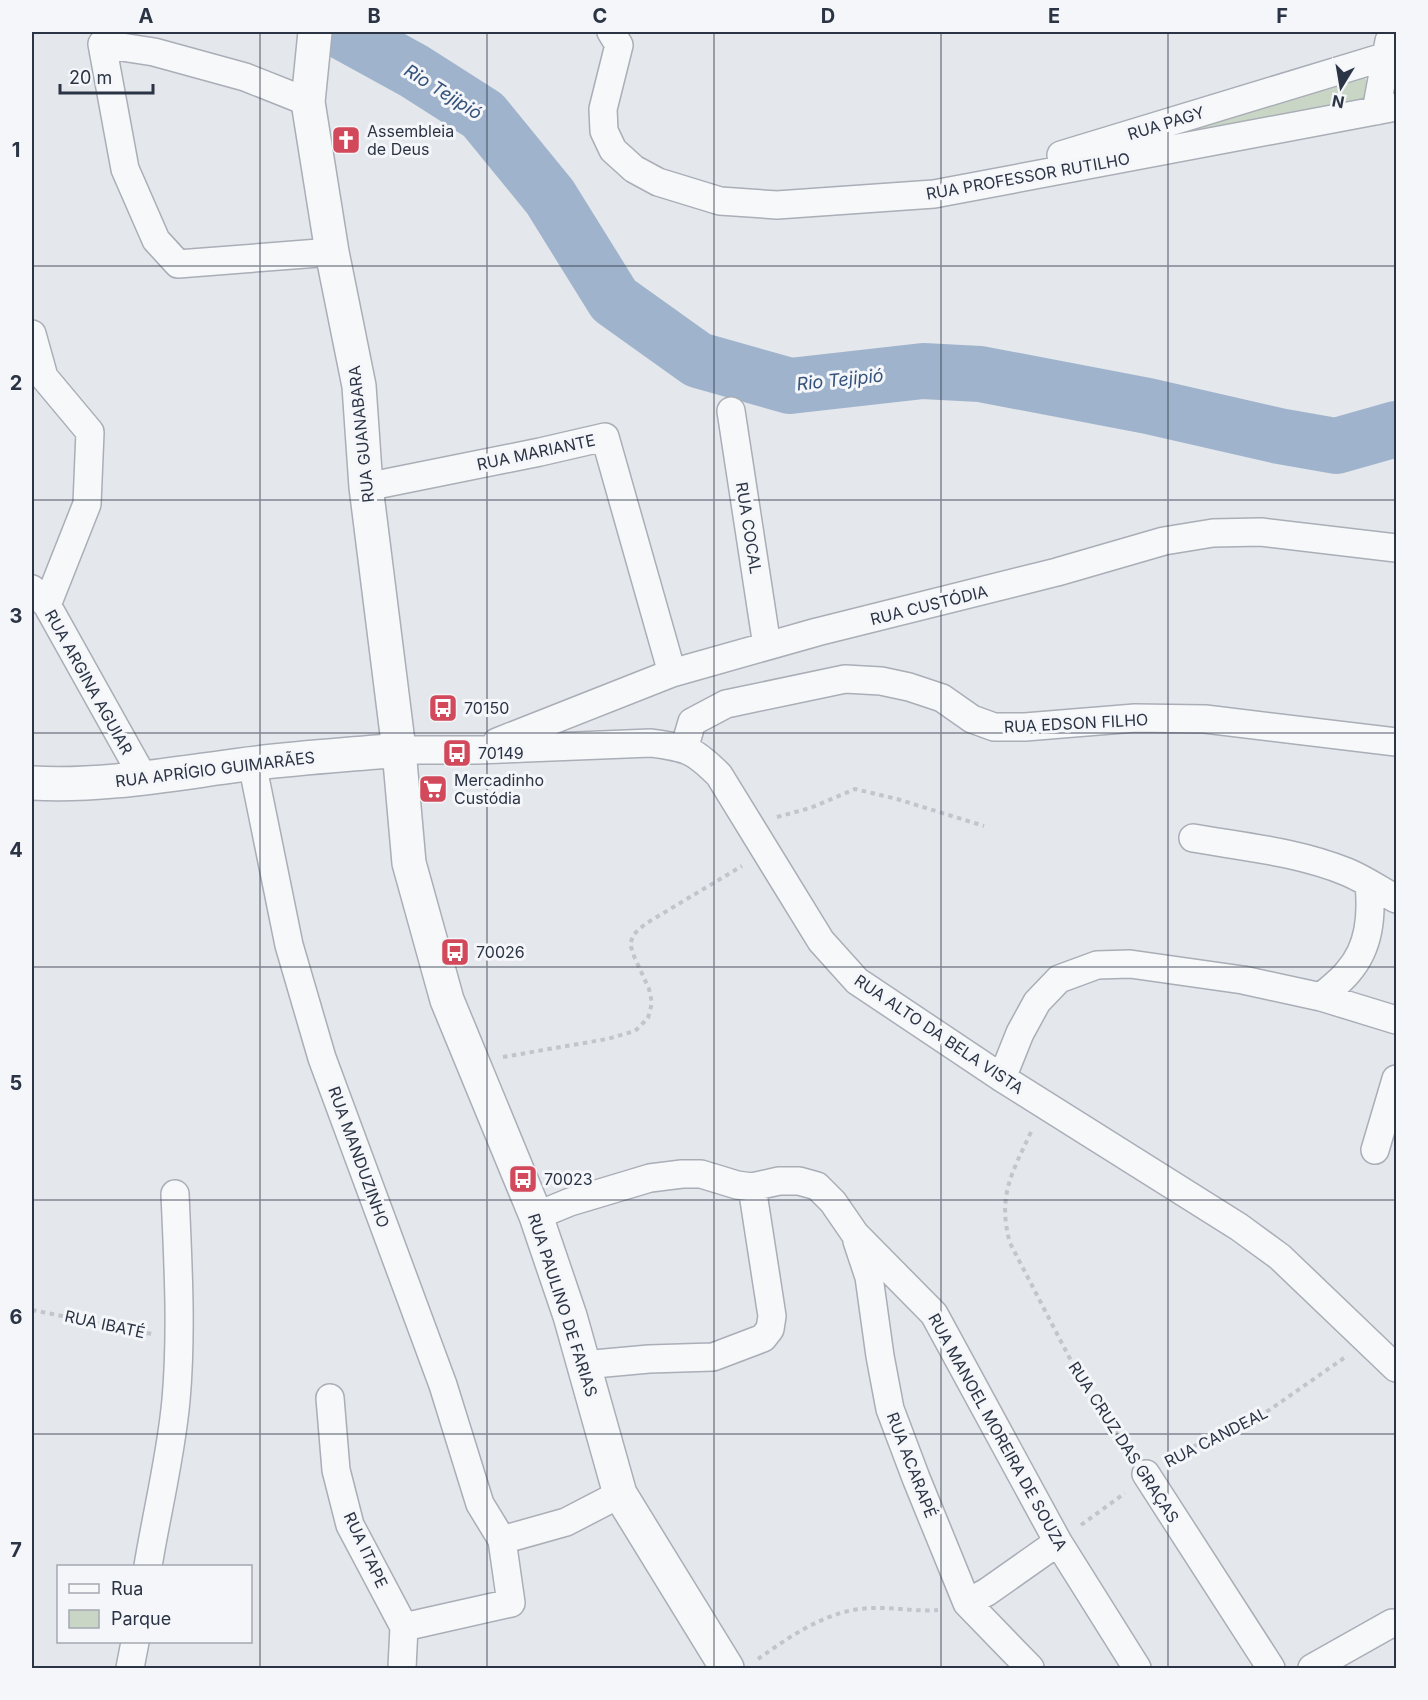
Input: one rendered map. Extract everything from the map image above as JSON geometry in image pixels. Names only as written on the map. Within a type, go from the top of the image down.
[{"type":"street","name":"RUA GUANABARA","points":[[315,32],[309,93],[332,252],[359,386],[366,487],[399,750]]},
{"type":"street","name":"RUA PROFESSOR RUTILHO","points":[[611,32],[619,45],[603,109],[604,131],[613,150],[634,169],[658,182],[720,201],[777,205],[934,194],[1386,109]]},
{"type":"street","points":[[309,93],[153,52],[102,44],[125,169],[156,240],[178,264],[332,252]]},
{"type":"street","points":[[1386,109],[1391,45]]},
{"type":"street","name":"RUA PAGY","points":[[934,194],[1391,45]]},
{"type":"street","points":[[32,334],[44,377],[90,432],[87,504],[39,597]]},
{"type":"street","name":"RUA COCAL","points":[[731,411],[767,646]]},
{"type":"street","name":"RUA MARIANTE","points":[[366,487],[605,437],[672,674]]},
{"type":"street","name":"RUA CUSTÓDIA","points":[[476,750],[672,674],[767,646],[1057,572],[1164,541],[1213,533],[1261,532],[1396,548]]},
{"type":"street","name":"RUA ARGINA AGUIAR","points":[[39,597],[143,777]]},
{"type":"street","name":"RUA EDSON FILHO","points":[[684,749],[692,722],[726,704],[845,679],[881,681],[932,694],[942,698],[972,719],[994,727],[1025,727],[1135,718],[1205,719],[1396,742]]},
{"type":"street","name":"RUA ALTO DA BELA VISTA","points":[[399,750],[476,750],[651,743],[684,749],[699,755],[719,775],[821,941],[857,981],[1002,1078],[1239,1227],[1280,1257],[1396,1368]]},
{"type":"street","name":"RUA APRÍGIO GUIMARÃES","points":[[32,783],[91,783],[252,763],[399,750]]},
{"type":"street","name":"RUA PAULINO DE FARIAS","points":[[399,750],[409,863],[447,1000],[471,1063],[536,1216],[570,1317],[620,1494],[740,1665]]},
{"type":"street","name":"RUA MANDUZINHO","points":[[252,763],[289,945],[322,1058],[443,1385],[480,1504],[502,1539]]},
{"type":"street","points":[[1193,838],[1289,854],[1349,873],[1396,899]]},
{"type":"street","points":[[1321,997],[1349,972],[1362,951],[1369,927],[1371,907],[1369,884]]},
{"type":"street","points":[[1002,1078],[1020,1033],[1037,1002],[1059,979],[1097,965],[1130,964],[1232,978],[1321,997],[1396,1020]]},
{"type":"street","points":[[1375,1150],[1396,1079]]},
{"type":"street","name":"RUA MANOEL MOREIRA DE SOUZA","points":[[536,1216],[570,1202],[650,1178],[701,1174],[737,1185],[752,1186],[779,1181],[799,1181],[817,1186],[833,1202],[855,1234],[934,1314],[1058,1542],[1137,1668]]},
{"type":"street","points":[[583,1365],[649,1359],[713,1357],[763,1338],[770,1329],[772,1316],[752,1186]]},
{"type":"street","points":[[148,1565],[166,1471],[176,1400],[179,1336],[175,1194]]},
{"type":"street","name":"RUA ACARAPÉ","points":[[855,1234],[869,1277],[890,1409],[916,1478],[968,1603],[1030,1668]]},
{"type":"street","name":"RUA ITAPE","points":[[330,1398],[336,1470],[350,1525],[404,1627]]},
{"type":"street","name":"RUA CRUZ DAS GRAÇAS","points":[[1146,1474],[1271,1668]]},
{"type":"street","points":[[402,1668],[404,1627],[511,1603],[502,1539],[558,1525],[620,1494]]},
{"type":"street","points":[[968,1603],[1058,1542]]},
{"type":"street","points":[[1319,1667],[1392,1623]]},
{"type":"street","points":[[130,1668],[135,1643]]},
{"type":"path","points":[[751,825],[810,808],[855,789],[897,799],[984,826]]},
{"type":"path","points":[[471,1063],[607,1040],[635,1031],[648,1018],[652,1003],[650,989],[630,944],[634,934],[645,924],[766,852]]},
{"type":"path","name":"RUA CRUZ DAS GRAÇAS","points":[[1045,1104],[1012,1172],[1004,1198],[1004,1224],[1010,1243],[1081,1380],[1117,1436],[1146,1474]]},
{"type":"path","name":"RUA IBATÉ","points":[[32,1310],[138,1332],[179,1336]]},
{"type":"path","name":"RUA CANDEAL","points":[[1058,1542],[1131,1489],[1146,1474],[1214,1435],[1265,1413],[1369,1340]]},
{"type":"path","points":[[740,1665],[831,1615],[851,1609],[873,1607],[932,1611],[950,1609],[968,1603]]},
{"type":"green space","points":[[1364,76],[1369,86],[1364,102],[1138,151],[1129,137]]},
{"type":"waterway","name":"Rio Tejipió","points":[[343,32],[414,71],[483,115],[550,197],[614,300],[698,360],[790,386],[923,371],[980,374],[1148,406],[1279,436],[1336,446],[1396,429]]},
{"type":"place","name":"Assembleia de Deus","points":[[346,140]]},
{"type":"place","name":"70150","points":[[443,708]]},
{"type":"place","name":"70149","points":[[457,753]]},
{"type":"place","name":"Mercadinho Custódia","points":[[433,789]]},
{"type":"place","name":"70026","points":[[455,952]]},
{"type":"place","name":"70023","points":[[523,1179]]}]
